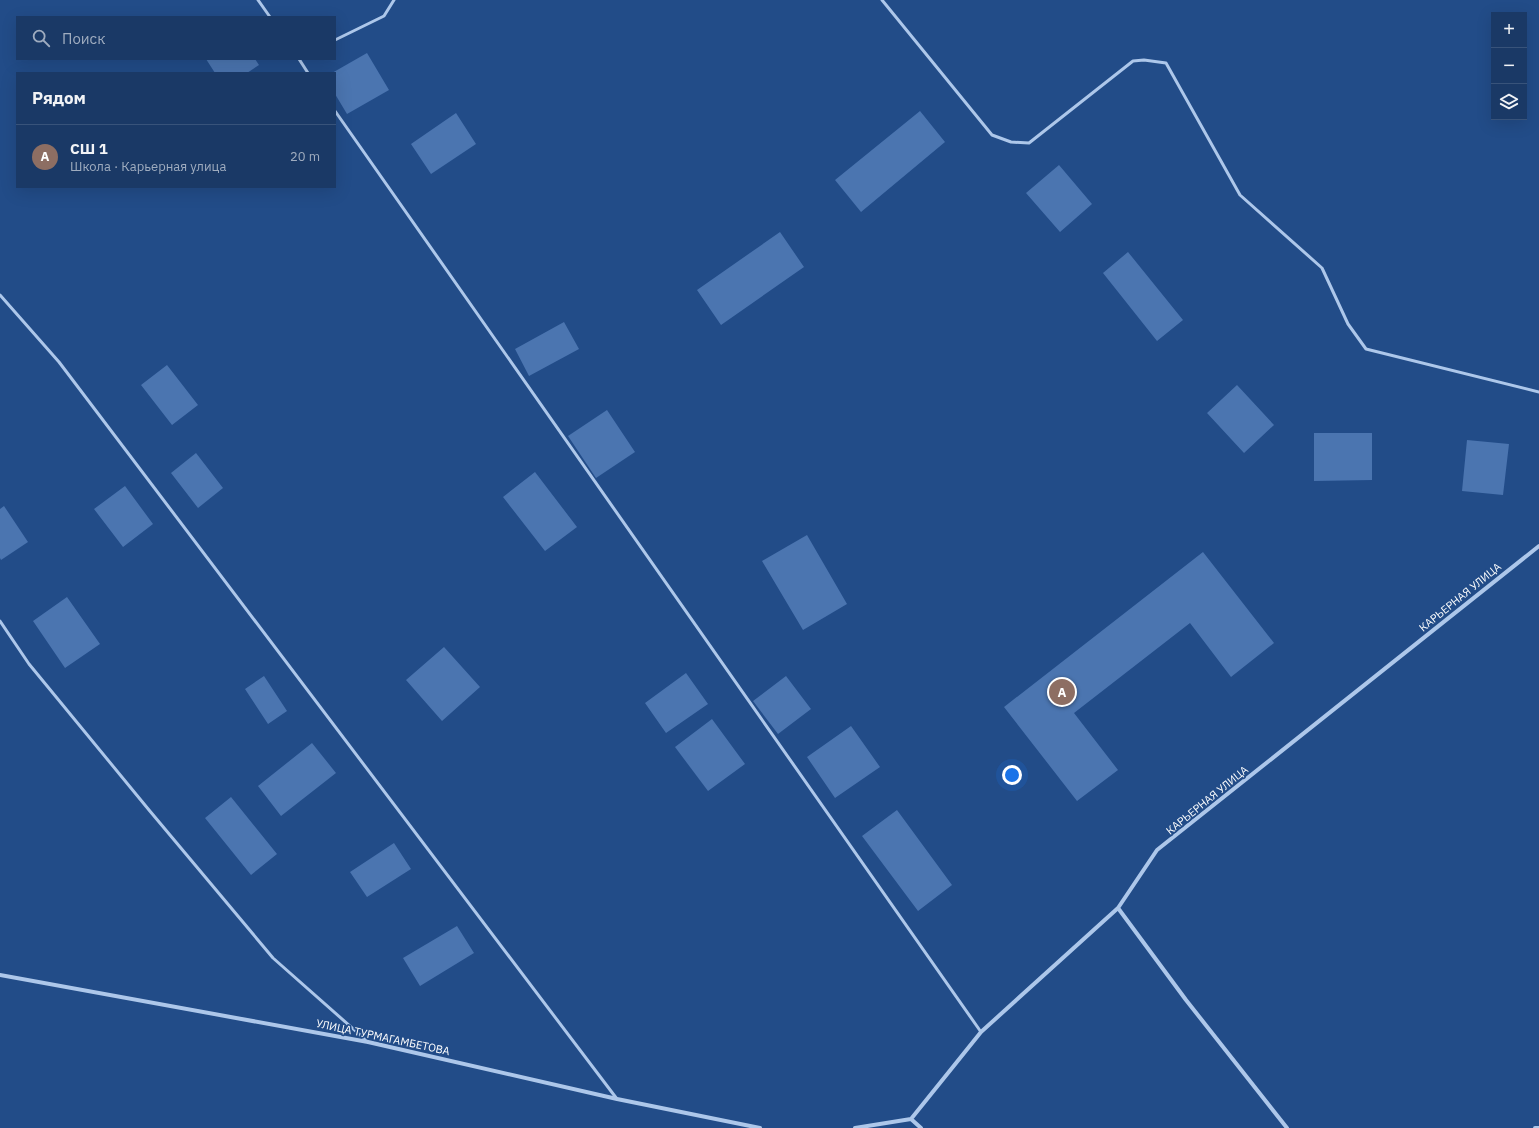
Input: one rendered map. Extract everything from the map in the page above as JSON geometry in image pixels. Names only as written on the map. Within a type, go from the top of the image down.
[{"type":"street","name":"КАРЬЕРНАЯ УЛИЦА","points":[[910,1119],[981,1032],[1118,908],[1157,850],[1539,546]]},
{"type":"street","points":[[1118,908],[1186,1000],[1287,1128]]},
{"type":"street","name":"УЛИЦА ТУРМАГАМБЕТОВА","points":[[0,975],[368,1042],[617,1099],[760,1128]]},
{"type":"street","points":[[855,1128],[910,1119],[921,1128]]},
{"type":"lane","points":[[258,0],[269,16]]},
{"type":"lane","points":[[336,40],[384,16],[394,0]]},
{"type":"lane","points":[[882,0],[992,135],[1010,142],[1029,143],[1133,61],[1144,60],[1166,63],[1240,195],[1322,268],[1348,324],[1366,349],[1539,392]]},
{"type":"lane","points":[[300,60],[307,72]]},
{"type":"lane","points":[[336,112],[981,1032]]},
{"type":"lane","points":[[0,295],[59,362],[617,1099]]},
{"type":"lane","points":[[0,621],[39,676],[148,810],[273,958],[368,1042]]},
{"type":"building","points":[[367,53],[389,90],[347,114],[336,96],[336,72],[334,72]]},
{"type":"building","points":[[207,60],[256,60],[259,65],[248,72],[214,72]]},
{"type":"building","points":[[920,111],[945,142],[861,212],[835,180]]},
{"type":"building","points":[[456,113],[476,144],[431,174],[411,144]]},
{"type":"building","points":[[1059,165],[1092,204],[1060,232],[1026,193]]},
{"type":"building","points":[[780,232],[804,267],[721,325],[697,290]]},
{"type":"building","points":[[1128,252],[1183,320],[1157,341],[1103,273]]},
{"type":"building","points":[[564,322],[579,349],[529,376],[515,349]]},
{"type":"building","points":[[167,365],[198,405],[172,425],[141,385]]},
{"type":"building","points":[[1237,385],[1274,425],[1244,453],[1207,413]]},
{"type":"building","points":[[607,410],[635,452],[596,478],[568,436]]},
{"type":"building","points":[[1314,433],[1372,433],[1372,480],[1314,481]]},
{"type":"building","points":[[1467,440],[1509,444],[1503,495],[1462,491]]},
{"type":"building","points":[[196,453],[223,488],[198,508],[171,473]]},
{"type":"building","points":[[535,472],[577,527],[545,551],[503,497]]},
{"type":"building","points":[[125,486],[153,524],[123,547],[94,509]]},
{"type":"building","points":[[4,506],[28,542],[1,560],[0,509]]},
{"type":"building","points":[[807,535],[847,604],[803,630],[762,561]]},
{"type":"building","points":[[1203,552],[1274,643],[1231,677],[1190,623],[1074,713],[1118,770],[1077,801],[1004,707]]},
{"type":"building","points":[[67,597],[100,644],[65,668],[33,621]]},
{"type":"building","points":[[444,647],[480,687],[442,721],[406,680]]},
{"type":"building","points":[[686,673],[708,704],[666,733],[645,703]]},
{"type":"building","points":[[264,676],[287,711],[268,724],[245,689]]},
{"type":"building","points":[[786,676],[811,709],[778,734],[753,701]]},
{"type":"building","points":[[712,719],[745,764],[708,791],[675,747]]},
{"type":"building","points":[[851,726],[880,767],[835,798],[807,757]]},
{"type":"building","points":[[312,743],[336,773],[281,816],[258,786]]},
{"type":"building","points":[[231,797],[277,854],[251,875],[205,818]]},
{"type":"building","points":[[897,810],[952,885],[918,911],[862,836]]},
{"type":"building","points":[[394,843],[411,869],[367,897],[350,872]]},
{"type":"building","points":[[457,926],[474,953],[420,986],[403,958]]},
{"type":"place","name":"СШ 1","points":[[1062,692]]}]
